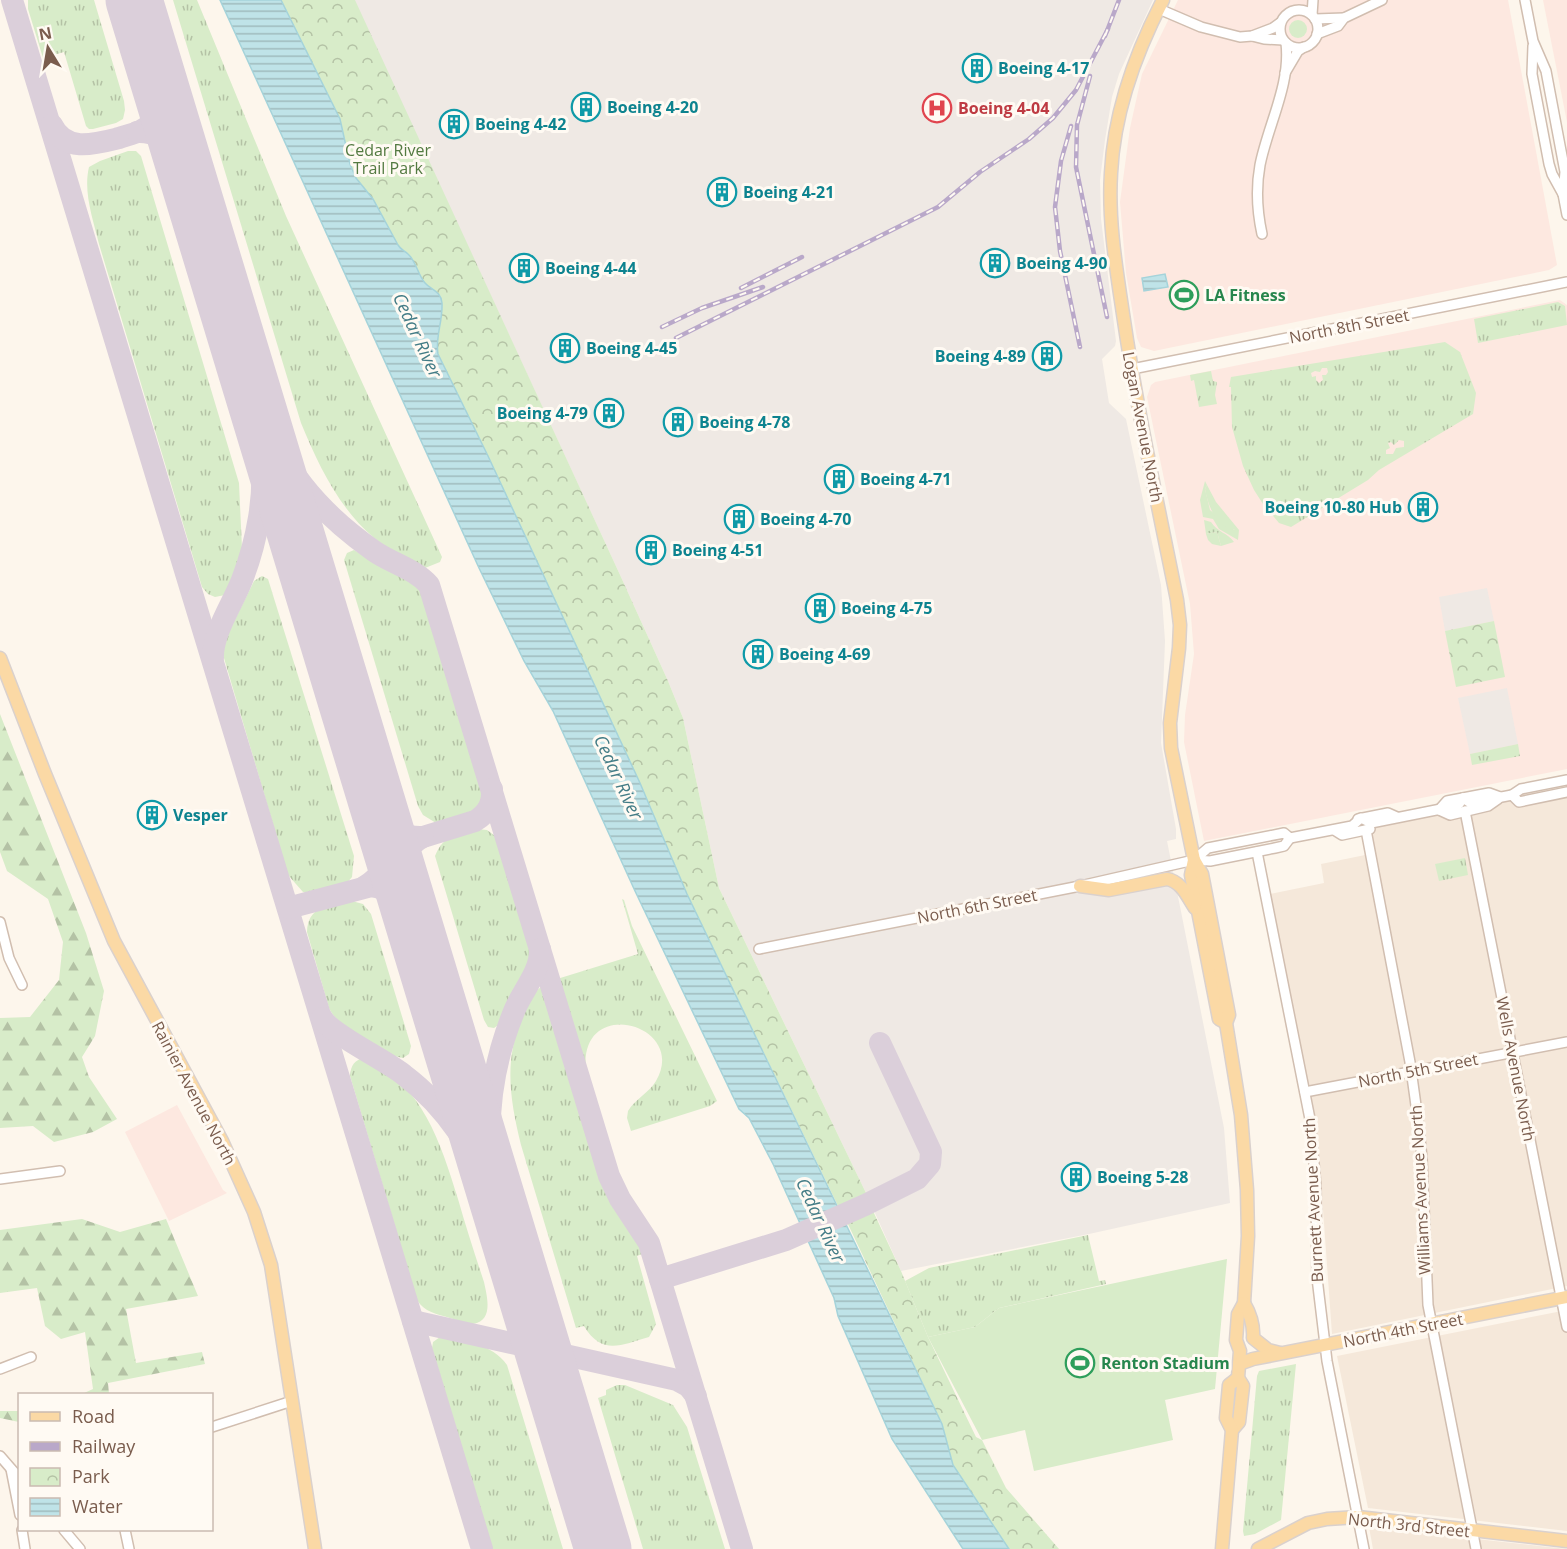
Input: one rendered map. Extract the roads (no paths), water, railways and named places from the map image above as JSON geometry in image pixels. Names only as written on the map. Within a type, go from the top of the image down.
[{"type":"main road","name":"Logan Avenue North","points":[[1161,4],[1129,77],[1117,129],[1111,174],[1113,248],[1132,369],[1180,625],[1170,723],[1171,748],[1194,860],[1202,873],[1229,1015],[1226,1023],[1245,1151],[1248,1341],[1240,1351],[1238,1378],[1230,1385],[1227,1418],[1232,1430],[1222,1549]]},
{"type":"main road","name":"Rainier Avenue North","points":[[0,658],[114,941],[222,1141],[254,1212],[271,1265],[315,1549]]},
{"type":"main road","name":"Logan Avenue North","points":[[1194,860],[1191,875],[1219,1019],[1226,1023]]},
{"type":"main road","points":[[1080,886],[1108,890],[1172,880],[1179,884],[1199,914]]},
{"type":"main road","name":"North 4th Street","points":[[1239,1364],[1284,1353],[1564,1298]]},
{"type":"main road","points":[[1247,1308],[1254,1329],[1253,1338],[1268,1350],[1284,1353]]},
{"type":"main road","name":"North 3rd Street","points":[[1258,1549],[1308,1523],[1327,1518],[1358,1517],[1567,1541]]},
{"type":"main road","points":[[1266,1549],[1287,1534]]},
{"type":"street","points":[[1298,9],[1303,0]]},
{"type":"street","points":[[1262,234],[1258,197],[1260,165],[1285,73],[1298,51],[1313,42],[1317,34],[1313,0]]},
{"type":"street","points":[[1161,4],[1200,27],[1240,37],[1252,36],[1273,28],[1287,13],[1298,9],[1314,17],[1344,18],[1382,0]]},
{"type":"street","points":[[1525,0],[1533,41],[1546,71],[1565,172],[1563,194],[1567,215]]},
{"type":"street","points":[[1317,34],[1338,26],[1344,18]]},
{"type":"street","points":[[1280,23],[1279,29],[1284,41],[1285,73]]},
{"type":"street","points":[[1252,36],[1284,41],[1293,47],[1304,47]]},
{"type":"street","points":[[1533,41],[1532,74],[1549,164],[1563,194]]},
{"type":"street","name":"North 8th Street","points":[[1132,369],[1567,282]]},
{"type":"street","name":"North 6th Street","points":[[1334,830],[1342,835],[1390,825],[1400,817],[1439,810],[1450,815],[1488,806],[1521,789],[1567,780]]},
{"type":"street","name":"North 6th Street","points":[[1512,795],[1519,802],[1567,792]]},
{"type":"street","name":"North 6th Street","points":[[1439,810],[1447,801],[1489,793],[1500,798]]},
{"type":"street","name":"Wells Avenue North","points":[[1465,811],[1512,1052],[1564,1298],[1567,1327]]},
{"type":"street","name":"North 6th Street","points":[[759,949],[1080,886],[1194,860],[1210,861],[1257,852],[1284,846],[1290,838],[1334,830],[1343,822],[1361,818],[1388,813],[1400,817]]},
{"type":"street","name":"Williams Avenue North","points":[[1366,830],[1411,1072],[1422,1158],[1426,1287],[1476,1549]]},
{"type":"street","name":"North 6th Street","points":[[1194,860],[1208,848],[1284,833],[1290,838]]},
{"type":"street","name":"Burnett Avenue North","points":[[1257,852],[1313,1139],[1317,1278],[1325,1346],[1364,1549]]},
{"type":"street","points":[[0,922],[9,958],[22,985]]},
{"type":"street","name":"North 5th Street","points":[[1305,1092],[1567,1042]]},
{"type":"street","points":[[0,1179],[60,1171]]},
{"type":"street","points":[[0,1369],[31,1357]]},
{"type":"street","points":[[213,1426],[292,1401]]},
{"type":"street","points":[[0,1456],[18,1477]]},
{"type":"street","points":[[11,1469],[18,1505]]},
{"type":"street","points":[[22,1531],[26,1549]]},
{"type":"street","points":[[64,1531],[80,1549]]},
{"type":"street","points":[[125,1531],[129,1549]]},
{"type":"water","name":"Cedar River","points":[[220,0],[281,0],[340,119],[350,164],[356,178],[373,199],[400,248],[411,257],[427,285],[440,296],[442,310],[437,341],[438,354],[640,783],[687,894],[942,1424],[953,1465],[1009,1549],[963,1549],[892,1439],[838,1316],[834,1298],[773,1164],[749,1118],[739,1109],[635,891],[553,711],[524,661],[479,568]]},
{"type":"water","points":[[1165,274],[1168,287],[1144,291],[1142,278]]},
{"type":"railway","points":[[1105,36],[1119,0]]},
{"type":"railway","points":[[676,338],[938,207],[980,172],[1029,139],[1053,118],[1076,90],[1108,29]]},
{"type":"railway","points":[[1090,76],[1077,125],[1076,167],[1107,317]]},
{"type":"railway","points":[[1071,126],[1061,161],[1055,207],[1060,251],[1080,347]]},
{"type":"railway","points":[[741,288],[802,257]]},
{"type":"railway","points":[[662,327],[702,308],[763,287]]},
{"type":"place","name":"Boeing 4-17","points":[[977,68]]},
{"type":"place","name":"Boeing 4-20","points":[[586,107]]},
{"type":"place","name":"Boeing 4-04","points":[[937,108]]},
{"type":"place","name":"Boeing 4-42","points":[[454,124]]},
{"type":"place","name":"Boeing 4-21","points":[[722,192]]},
{"type":"place","name":"Boeing 4-90","points":[[995,263]]},
{"type":"place","name":"Boeing 4-44","points":[[524,268]]},
{"type":"place","name":"LA Fitness","points":[[1184,295]]},
{"type":"place","name":"Boeing 4-45","points":[[565,348]]},
{"type":"place","name":"Boeing 4-89","points":[[1047,356]]},
{"type":"place","name":"Boeing 4-79","points":[[609,413]]},
{"type":"place","name":"Boeing 4-78","points":[[678,422]]},
{"type":"place","name":"Boeing 4-71","points":[[839,479]]},
{"type":"place","name":"Boeing 10-80 Hub","points":[[1423,507]]},
{"type":"place","name":"Boeing 4-70","points":[[739,519]]},
{"type":"place","name":"Boeing 4-51","points":[[651,550]]},
{"type":"place","name":"Boeing 4-75","points":[[820,608]]},
{"type":"place","name":"Boeing 4-69","points":[[758,654]]},
{"type":"place","name":"Vesper","points":[[152,815]]},
{"type":"place","name":"Boeing 5-28","points":[[1076,1177]]},
{"type":"place","name":"Renton Stadium","points":[[1080,1363]]},
{"type":"park label","name":"Cedar River Trail Park","points":[[388,159]]}]
